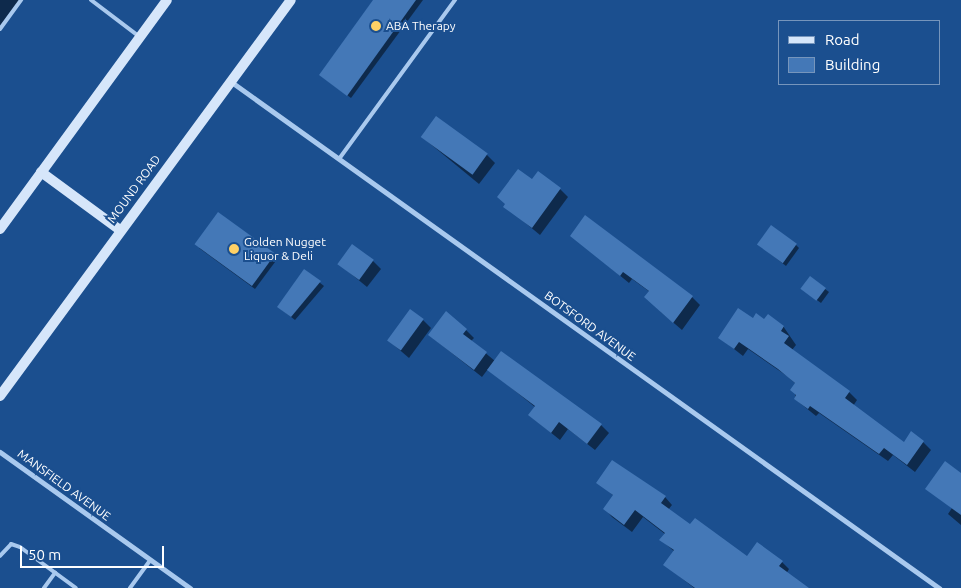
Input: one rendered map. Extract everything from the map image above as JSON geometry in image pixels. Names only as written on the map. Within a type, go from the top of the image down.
[{"type":"main road","points":[[0,229],[167,0]]},
{"type":"main road","name":"MOUND ROAD","points":[[0,396],[120,230],[291,0]]},
{"type":"main road","points":[[41,172],[120,230]]},
{"type":"street","name":"BOTSFORD AVENUE","points":[[230,81],[939,588]]},
{"type":"street","name":"MANSFIELD AVENUE","points":[[0,452],[190,588]]},
{"type":"lane","points":[[0,29],[21,0]]},
{"type":"lane","points":[[91,0],[140,37]]},
{"type":"lane","points":[[339,159],[455,0]]},
{"type":"lane","points":[[0,556],[8,547],[16,545],[76,588]]},
{"type":"lane","points":[[130,588],[150,560]]},
{"type":"lane","points":[[44,588],[55,573]]},
{"type":"building","points":[[373,0],[416,0],[347,96],[319,75]]},
{"type":"building","points":[[436,116],[488,154],[472,175],[421,137]]},
{"type":"building","points":[[518,169],[532,179],[538,171],[561,188],[532,228],[503,207],[505,204],[497,197]]},
{"type":"building","name":"Golden Nugget Liquor & Deli","points":[[218,212],[275,254],[252,286],[194,244]]},
{"type":"building","points":[[585,215],[693,296],[673,323],[644,297],[649,291],[623,272],[620,276],[570,236]]},
{"type":"building","points":[[771,225],[797,244],[783,263],[757,244]]},
{"type":"building","points":[[352,244],[374,260],[359,280],[337,264]]},
{"type":"building","points":[[304,269],[321,281],[291,317],[277,307]]},
{"type":"building","points":[[810,276],[826,288],[816,301],[800,289]]},
{"type":"building","points":[[738,308],[753,318],[756,313],[764,319],[768,314],[784,326],[781,331],[789,336],[784,343],[850,391],[845,398],[904,442],[911,431],[924,441],[907,465],[884,448],[879,454],[810,406],[808,409],[794,399],[796,395],[790,390],[795,383],[778,369],[739,342],[734,349],[718,338]]},
{"type":"building","points":[[410,309],[424,319],[401,351],[387,341]]},
{"type":"building","points":[[446,311],[467,329],[463,334],[487,352],[474,370],[428,335]]},
{"type":"building","points":[[501,351],[602,424],[587,444],[559,422],[551,433],[528,415],[535,406],[487,370]]},
{"type":"building","points":[[612,460],[666,496],[661,503],[690,524],[695,518],[747,556],[757,542],[783,561],[779,566],[809,588],[695,588],[663,565],[674,550],[659,540],[665,533],[635,510],[624,525],[603,509],[613,495],[596,483]]},
{"type":"building","points":[[945,461],[961,473],[961,515],[925,489]]},
{"type":"place","name":"ABA Therapy","points":[[376,26]]},
{"type":"place","name":"Golden Nugget Liquor & Deli","points":[[234,249]]}]
